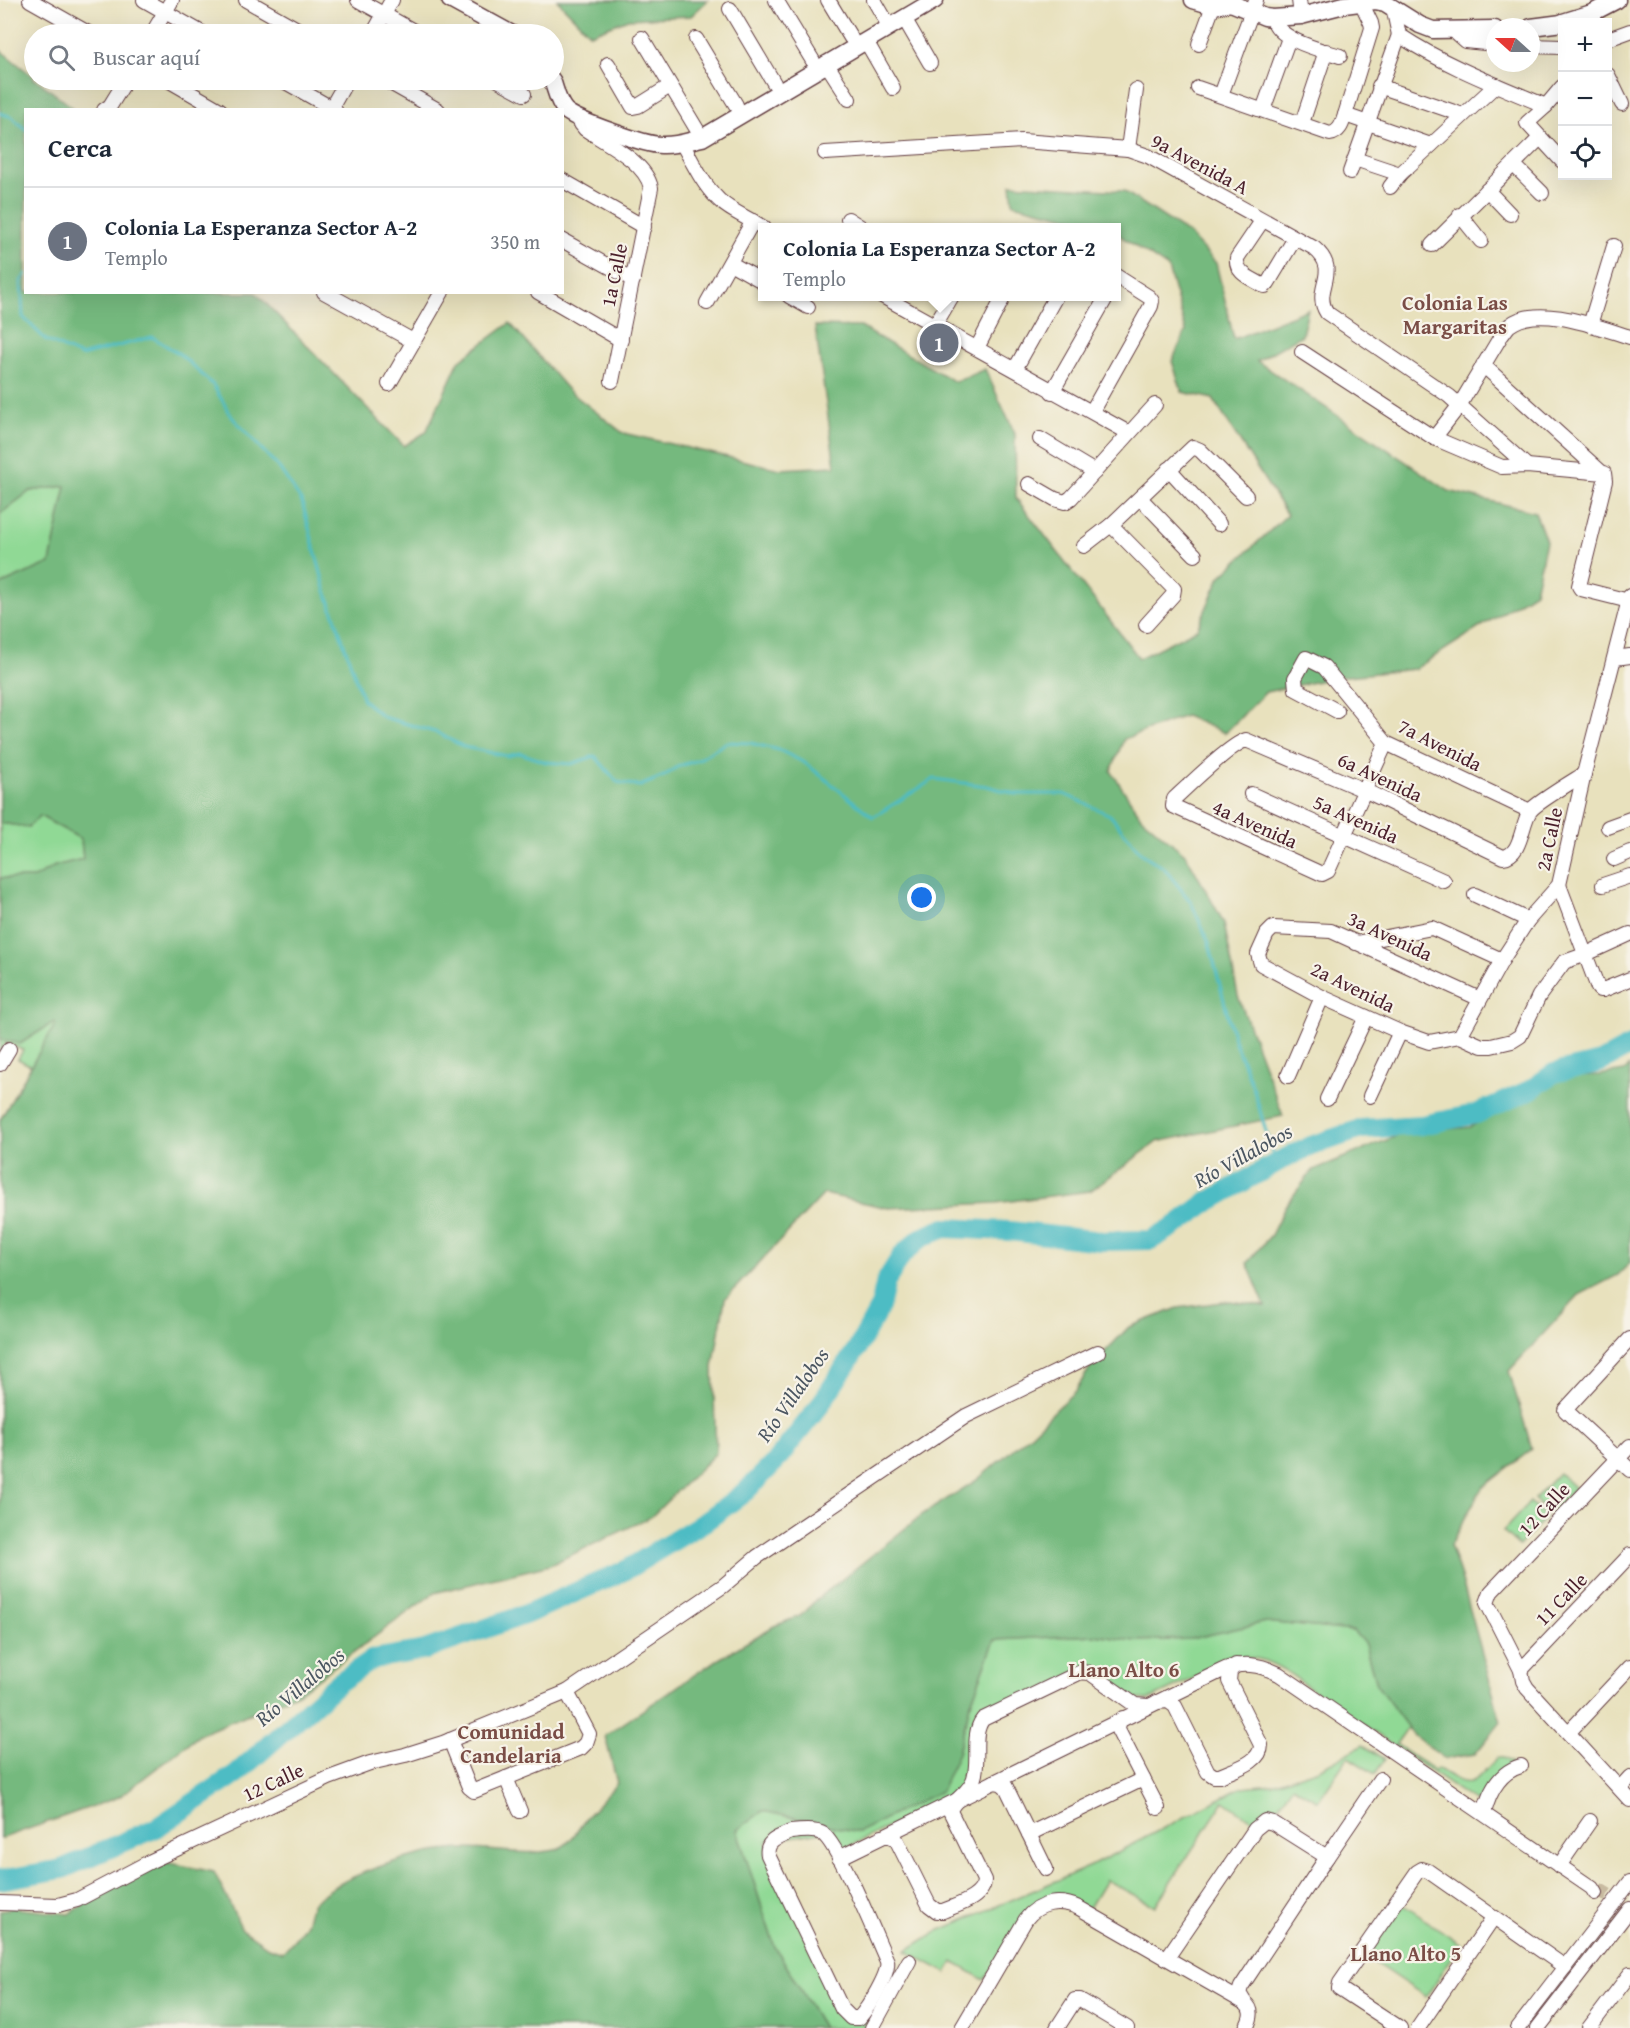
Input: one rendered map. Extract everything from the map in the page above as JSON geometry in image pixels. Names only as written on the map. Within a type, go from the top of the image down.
[{"type":"main road","points":[[450,0],[494,24]]},
{"type":"main road","points":[[858,40],[915,0]]},
{"type":"main road","points":[[564,110],[650,144],[682,143],[858,40],[935,0]]},
{"type":"main road","points":[[1193,0],[1213,6],[1230,2],[1254,6],[1273,18],[1300,8],[1343,3],[1386,2],[1429,29],[1437,31],[1486,29]]},
{"type":"main road","points":[[1578,18],[1617,0]]},
{"type":"main road","points":[[1540,26],[1558,24]]},
{"type":"main road","points":[[700,133],[736,105],[774,83],[820,62]]},
{"type":"street","points":[[30,0],[72,24]]},
{"type":"street","points":[[144,0],[169,6],[192,24]]},
{"type":"street","points":[[246,0],[288,24]]},
{"type":"street","points":[[358,0],[402,24]]},
{"type":"street","points":[[378,24],[392,0]]},
{"type":"street","points":[[776,0],[849,99]]},
{"type":"street","points":[[828,0],[893,88]]},
{"type":"street","points":[[874,0],[885,19]]},
{"type":"street","points":[[1198,88],[1330,134],[1336,133],[1345,115],[1372,26],[1361,2]]},
{"type":"street","points":[[1386,2],[1399,35],[1421,50],[1546,106]]},
{"type":"street","points":[[158,24],[169,6]]},
{"type":"street","points":[[1199,44],[1213,6]]},
{"type":"street","points":[[1221,95],[1254,6]]},
{"type":"street","points":[[730,9],[774,83]]},
{"type":"street","points":[[904,18],[930,63]]},
{"type":"street","points":[[1273,18],[1275,26],[1289,38],[1340,56]]},
{"type":"street","points":[[1457,31],[1457,34],[1465,40],[1486,43]]},
{"type":"street","points":[[1612,38],[1629,33]]},
{"type":"street","points":[[1399,35],[1352,165],[1400,174]]},
{"type":"street","points":[[642,38],[700,133]]},
{"type":"street","points":[[1263,110],[1289,38]]},
{"type":"street","points":[[696,39],[736,105]]},
{"type":"street","points":[[1540,46],[1558,47]]},
{"type":"street","points":[[1302,123],[1326,51]]},
{"type":"street","points":[[608,64],[633,107],[670,86]]},
{"type":"street","points":[[1612,83],[1622,104]]},
{"type":"street","points":[[1390,187],[1400,174],[1496,85]]},
{"type":"street","points":[[1379,86],[1463,115]]},
{"type":"street","points":[[110,108],[120,90]]},
{"type":"street","points":[[185,90],[217,108]]},
{"type":"street","points":[[299,90],[330,108]]},
{"type":"street","points":[[333,108],[342,90]]},
{"type":"street","points":[[403,90],[434,108]]},
{"type":"street","points":[[517,90],[524,94]]},
{"type":"street","points":[[1128,149],[1136,90]]},
{"type":"street","points":[[1558,93],[1527,122],[1558,155]]},
{"type":"street","points":[[1345,115],[1431,145]]},
{"type":"street","name":"1a Calle","points":[[582,119],[581,124],[585,129],[636,164],[648,177],[651,193],[612,381]]},
{"type":"street","points":[[1432,245],[1540,138]]},
{"type":"street","name":"9a Avenida A","points":[[825,153],[1022,141],[1128,149],[1148,156],[1314,248],[1324,257],[1327,265],[1322,300],[1327,313],[1437,387],[1459,406]]},
{"type":"street","points":[[682,143],[717,198],[758,223]]},
{"type":"street","points":[[1514,165],[1542,193]]},
{"type":"street","points":[[564,181],[644,227]]},
{"type":"street","points":[[1487,190],[1510,214]]},
{"type":"street","points":[[1460,215],[1481,241]]},
{"type":"street","points":[[848,219],[854,223]]},
{"type":"street","points":[[1262,221],[1238,258],[1237,264],[1243,273],[1262,285],[1268,284],[1295,238]]},
{"type":"street","points":[[708,303],[730,263],[758,225]]},
{"type":"street","points":[[564,241],[633,280]]},
{"type":"street","points":[[1590,325],[1614,246]]},
{"type":"street","points":[[730,263],[758,279]]},
{"type":"street","points":[[1092,411],[1151,306],[1152,301],[1149,297],[1121,280]]},
{"type":"street","points":[[328,294],[413,341]]},
{"type":"street","points":[[388,384],[441,294]]},
{"type":"street","points":[[541,294],[621,340]]},
{"type":"street","points":[[796,301],[808,308]]},
{"type":"street","points":[[899,301],[935,325],[1129,433]]},
{"type":"street","points":[[935,325],[950,301]]},
{"type":"street","points":[[977,348],[1002,301]]},
{"type":"street","points":[[1015,369],[1054,301]]},
{"type":"street","points":[[1052,392],[1105,301]]},
{"type":"street","points":[[1434,438],[1459,406],[1509,325],[1522,318],[1539,315],[1590,325],[1630,337]]},
{"type":"street","points":[[1302,352],[1434,438],[1502,467],[1527,466],[1601,472]]},
{"type":"street","points":[[1483,365],[1605,475],[1579,586],[1581,589],[1629,598]]},
{"type":"street","points":[[1029,484],[1055,500],[1065,502],[1155,405]]},
{"type":"street","points":[[1459,406],[1527,466]]},
{"type":"street","points":[[1040,439],[1095,472]]},
{"type":"street","points":[[1084,546],[1111,525],[1191,448],[1196,448],[1246,496]]},
{"type":"street","points":[[1170,469],[1219,524]]},
{"type":"street","points":[[1140,498],[1195,555]]},
{"type":"street","points":[[1111,525],[1174,589],[1173,595],[1146,624]]},
{"type":"street","name":"2a Calle","points":[[1460,1035],[1502,960],[1528,920],[1559,885],[1584,774],[1615,658],[1626,630],[1629,598]]},
{"type":"street","points":[[1615,658],[1630,656]]},
{"type":"street","name":"7a Avenida","points":[[1337,711],[1296,689],[1294,682],[1306,658],[1324,667],[1386,743],[1530,811]]},
{"type":"street","name":"6a Avenida","points":[[1176,809],[1173,806],[1174,799],[1243,740],[1366,791],[1503,857],[1514,852],[1530,811]]},
{"type":"street","points":[[1345,835],[1386,743]]},
{"type":"street","points":[[1530,811],[1584,774]]},
{"type":"street","name":"5a Avenida","points":[[1251,794],[1444,880]]},
{"type":"street","name":"4a Avenida","points":[[1176,809],[1322,874],[1328,871],[1345,835]]},
{"type":"street","points":[[1608,827],[1630,819]]},
{"type":"street","points":[[1614,859],[1630,852]]},
{"type":"street","points":[[1603,885],[1630,876]]},
{"type":"street","points":[[1559,885],[1584,955],[1600,990],[1630,979]]},
{"type":"street","points":[[1475,895],[1528,920]]},
{"type":"street","name":"3a Avenida","points":[[1261,964],[1258,962],[1258,954],[1270,930],[1279,927],[1323,929],[1480,999]]},
{"type":"street","points":[[1356,943],[1432,928],[1502,960]]},
{"type":"street","points":[[1460,1035],[1482,1046],[1502,1044],[1520,1036],[1539,996],[1564,962],[1630,934]]},
{"type":"street","name":"2a Avenida","points":[[1261,964],[1322,997],[1400,1032],[1429,1042],[1460,1035]]},
{"type":"street","points":[[1288,1076],[1322,997]]},
{"type":"street","points":[[1327,1099],[1366,1017]]},
{"type":"street","points":[[1370,1096],[1400,1032]]},
{"type":"street","points":[[0,1064],[9,1049]]},
{"type":"street","points":[[1630,1339],[1565,1409],[1630,1470]]},
{"type":"street","name":"12 Calle","points":[[0,1903],[58,1905],[77,1900],[151,1861],[329,1778],[370,1763],[405,1755],[450,1740],[567,1692],[723,1586],[796,1530],[966,1416],[1098,1352]]},
{"type":"street","name":"12 Calle","points":[[1521,1670],[1488,1606],[1488,1599],[1491,1593],[1630,1446]]},
{"type":"street","name":"11 Calle","points":[[1521,1670],[1630,1556]]},
{"type":"street","points":[[839,1858],[1154,1703],[1236,1665],[1252,1664],[1279,1674],[1603,1896]]},
{"type":"street","points":[[882,1836],[896,1839],[929,1905],[937,1911],[943,1911],[978,1894],[984,1885],[984,1880],[950,1814],[952,1805],[974,1780],[978,1730],[986,1716],[1081,1672],[1089,1673],[1135,1705],[1143,1707],[1168,1701],[1174,1706],[1208,1772],[1214,1776],[1220,1776],[1256,1759],[1261,1750],[1261,1745],[1229,1682],[1230,1671],[1236,1665]]},
{"type":"street","points":[[1569,1731],[1630,1667]]},
{"type":"street","points":[[1521,1670],[1527,1688],[1569,1731],[1630,1800]]},
{"type":"street","points":[[450,1740],[470,1789],[474,1791],[581,1748],[586,1743],[589,1734],[567,1692]]},
{"type":"street","points":[[1123,1719],[1119,1722],[1118,1730],[1158,1808]]},
{"type":"street","points":[[1484,1813],[1491,1793],[1503,1775],[1521,1766]]},
{"type":"street","points":[[1620,1788],[1630,1777]]},
{"type":"street","points":[[506,1778],[520,1812]]},
{"type":"street","points":[[1029,1834],[1143,1779]]},
{"type":"street","points":[[1262,2028],[1252,2021],[1249,2022],[1249,2007],[1239,1993],[1240,1987],[1380,1779]]},
{"type":"street","points":[[994,1782],[1006,1787],[1046,1869]]},
{"type":"street","points":[[1167,1958],[1261,1823],[1268,1821],[1273,1823],[1327,1857]]},
{"type":"street","points":[[1559,1866],[1590,1821]]},
{"type":"street","points":[[790,1832],[817,1832],[824,1835],[839,1858],[888,1966],[885,1976],[862,2015],[855,2019],[848,2016],[842,2009],[768,1855],[767,1848],[771,1842],[790,1832]]},
{"type":"street","points":[[1400,2028],[1339,1988],[1340,1983],[1417,1872],[1422,1869],[1565,1967]]},
{"type":"street","points":[[1518,2028],[1565,1967],[1603,1896],[1630,1882]]},
{"type":"street","points":[[962,2028],[1026,1919],[1041,1906],[1054,1903],[1074,1906],[1245,2003]]},
{"type":"street","points":[[1538,2028],[1630,1909]]},
{"type":"street","points":[[1418,2028],[1493,1918]]},
{"type":"street","points":[[872,2028],[909,1961]]},
{"type":"street","points":[[1589,2028],[1628,1981]]},
{"type":"street","points":[[1057,2028],[1075,2000],[1080,2000],[1127,2028]]},
{"type":"green space","points":[[557,0],[708,0],[691,16],[628,19],[590,34]]},
{"type":"green space","points":[[0,50],[24,69],[24,90],[50,90],[72,107],[24,108],[24,294],[257,294],[404,446],[426,432],[459,361],[510,323],[568,390],[623,433],[780,469],[835,466],[815,326],[861,327],[955,382],[985,369],[1015,434],[1016,498],[1139,658],[1197,629],[1220,577],[1287,515],[1213,399],[1182,392],[1172,361],[1186,331],[1168,268],[1121,236],[1121,223],[1091,223],[1013,204],[1011,184],[1124,191],[1188,233],[1216,263],[1234,339],[1308,309],[1302,335],[1257,361],[1449,491],[1535,512],[1546,541],[1535,592],[1415,669],[1338,677],[1266,692],[1225,733],[1185,716],[1124,739],[1111,771],[1141,817],[1186,855],[1224,923],[1238,996],[1283,1116],[1157,1142],[1090,1191],[996,1203],[888,1208],[824,1194],[725,1299],[713,1367],[716,1453],[651,1517],[550,1565],[434,1593],[298,1693],[201,1734],[119,1797],[0,1839],[0,1120],[56,1023],[54,1022],[20,1044],[0,1039],[0,878],[34,878],[55,866],[83,859],[81,839],[40,816],[28,827],[0,823],[0,585],[50,563],[66,486],[30,491],[0,514]]},
{"type":"green space","points":[[66,486],[50,563],[0,585],[0,514],[30,491]]},
{"type":"green space","points":[[40,816],[81,839],[83,859],[55,866],[34,878],[0,878],[0,823],[28,827]]},
{"type":"green space","points":[[54,1022],[57,1023],[31,1066],[18,1059],[23,1050],[6,1043],[0,1053],[0,1039],[20,1044]]},
{"type":"green space","points":[[1630,1066],[1630,1263],[1618,1275],[1579,1295],[1509,1371],[1532,1449],[1482,1488],[1450,1545],[1501,1722],[1475,1754],[1445,1759],[1414,1736],[1376,1684],[1365,1644],[1353,1631],[1266,1622],[1190,1639],[1135,1641],[1095,1635],[995,1640],[969,1708],[958,1753],[941,1791],[859,1832],[763,1811],[737,1830],[774,1945],[823,2028],[0,2028],[0,1910],[12,1908],[69,1914],[114,1887],[165,1862],[214,1872],[242,1929],[268,1947],[283,1952],[304,1927],[314,1902],[345,1881],[386,1864],[451,1850],[545,1852],[561,1848],[617,1783],[605,1736],[709,1665],[774,1626],[800,1616],[815,1601],[923,1514],[977,1480],[1033,1432],[1076,1390],[1091,1366],[1129,1327],[1178,1308],[1230,1301],[1265,1306],[1247,1263],[1271,1235],[1286,1205],[1313,1170],[1404,1133],[1470,1127],[1565,1076],[1599,1075],[1624,1071]]},
{"type":"green space","points":[[1559,1473],[1575,1488],[1550,1515],[1534,1499]]},
{"type":"green space","points":[[1530,1502],[1546,1517],[1519,1546],[1503,1531]]},
{"type":"green space","points":[[1266,1622],[1354,1631],[1365,1644],[1376,1684],[1408,1727],[1396,1744],[1435,1771],[1437,1768],[1457,1780],[1470,1782],[1481,1775],[1497,1758],[1503,1758],[1512,1763],[1479,1805],[1284,1670],[1265,1661],[1252,1658],[1232,1660],[1148,1700],[1137,1699],[1092,1670],[976,1717],[971,1774],[959,1792],[842,1850],[827,1831],[767,1841],[842,2017],[864,2020],[874,2011],[864,2028],[823,2028],[774,1945],[737,1830],[763,1811],[859,1832],[958,1753],[969,1708],[995,1640],[1095,1635],[1135,1641],[1190,1639]]},
{"type":"green space","points":[[1363,1745],[1385,1759],[1375,1774],[1348,1757],[1318,1801],[1292,1786],[1272,1816],[1262,1815],[1253,1821],[1224,1801],[1155,1906],[1106,1880],[1089,1908],[1052,1897],[984,1980],[953,1962],[947,1973],[906,1951],[936,1932],[1091,1866],[1242,1787],[1273,1784],[1319,1769]]},
{"type":"green space","points":[[1402,1904],[1461,1944],[1426,1997],[1366,1957]]},
{"type":"waterway","points":[[0,113],[12,117],[24,128]]},
{"type":"waterway","points":[[24,277],[21,281],[23,317],[46,340],[81,356],[152,337],[181,355],[213,385],[232,417],[280,469],[302,502],[325,588],[363,700],[383,717],[438,733],[464,747],[507,756],[520,753],[546,762],[571,764],[595,756],[617,782],[640,786],[664,776],[679,766],[698,760],[727,742],[750,743],[779,750],[805,763],[873,817],[934,779],[987,786],[1016,794],[1064,794],[1110,815],[1141,853],[1164,868],[1191,902],[1209,943],[1235,1043],[1254,1090],[1275,1163]]},
{"type":"waterway","name":"Río Villalobos","points":[[0,1880],[62,1869],[156,1828],[236,1774],[338,1683],[373,1659],[425,1650],[524,1615],[626,1570],[706,1521],[746,1491],[775,1462],[818,1408],[858,1347],[880,1307],[886,1281],[902,1255],[921,1238],[945,1228],[1009,1231],[1102,1241],[1151,1240],[1178,1224],[1203,1205],[1281,1160],[1311,1146],[1361,1129],[1422,1125],[1476,1114],[1530,1090],[1554,1073],[1601,1062],[1630,1046]]},
{"type":"tunnel","points":[[1598,1889],[1608,1895]]},
{"type":"place","name":"Colonia La Esperanza Sector A-2","points":[[939,343]]},
{"type":"district","name":"Colonia Las Margaritas","points":[[1455,315]]},
{"type":"district","name":"Llano Alto 6","points":[[1124,1670]]},
{"type":"district","name":"Comunidad Candelaria","points":[[511,1744]]},
{"type":"district","name":"Llano Alto 5","points":[[1406,1954]]}]
